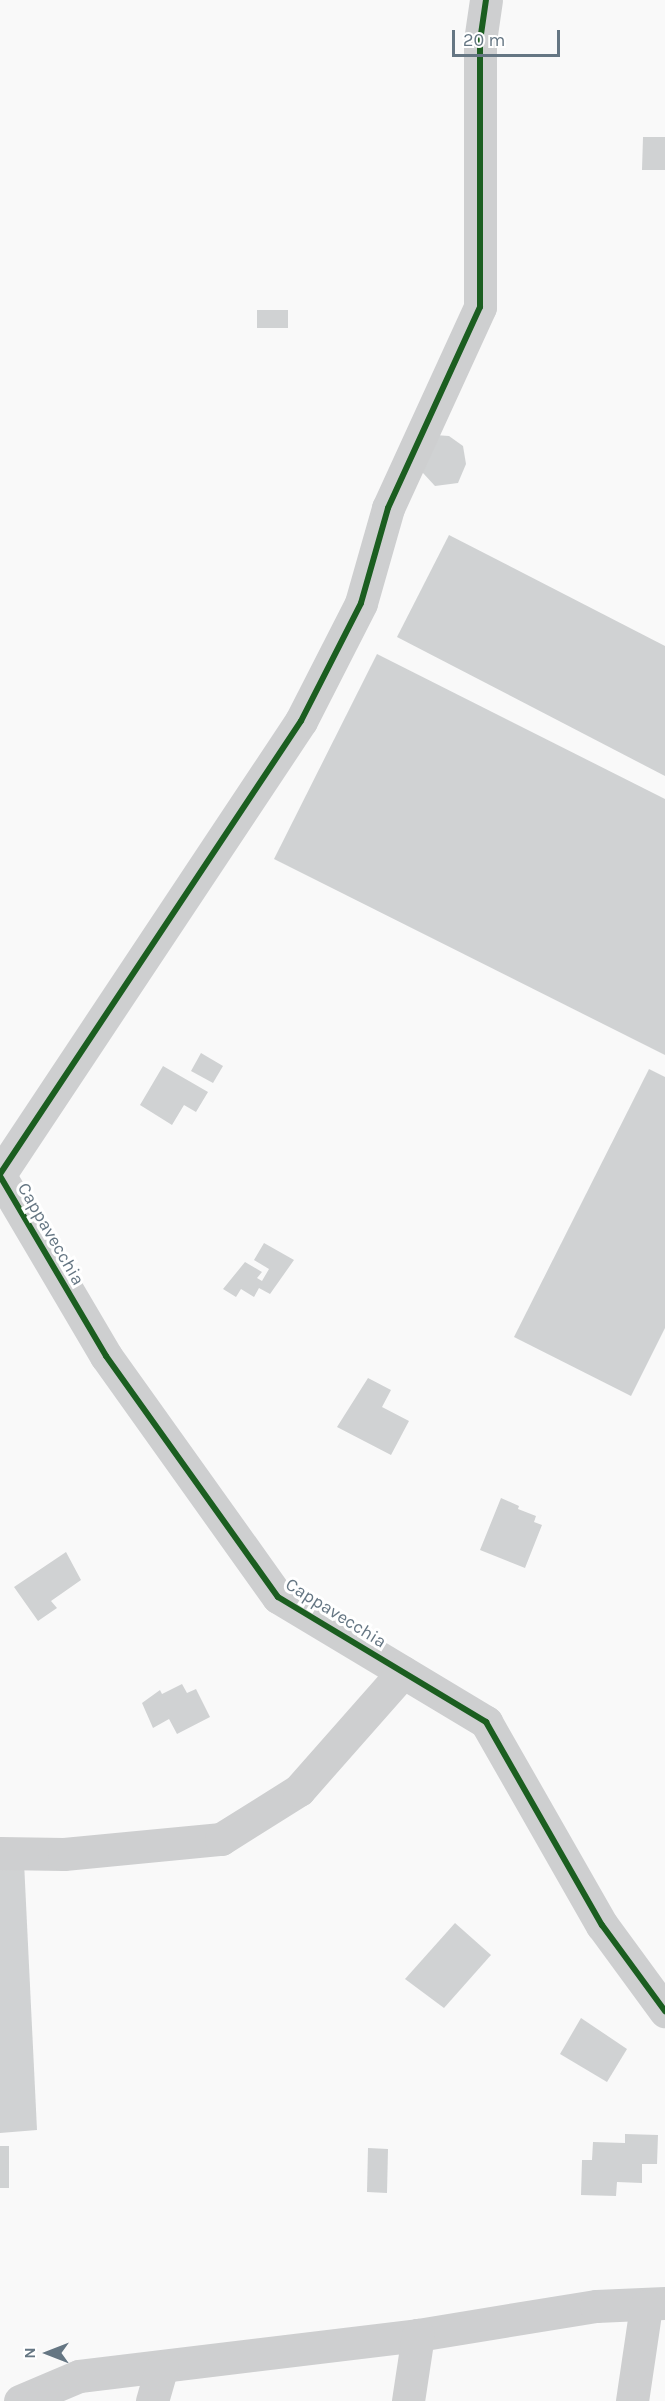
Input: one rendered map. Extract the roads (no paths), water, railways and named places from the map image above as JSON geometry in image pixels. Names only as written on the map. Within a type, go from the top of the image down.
[{"type":"street","points":[[0,1175],[301,722],[361,603],[388,508],[480,307],[480,41],[486,0]]},
{"type":"street","name":"Cappavecchia","points":[[0,1175],[106,1356],[278,1597],[486,1722],[602,1925],[665,2011]]},
{"type":"street","points":[[0,1853],[64,1854],[222,1839],[298,1790],[403,1672]]},
{"type":"street","points":[[20,2401],[79,2376],[418,2335],[596,2306],[656,2305],[632,2401]]},
{"type":"street","points":[[408,2401],[418,2335]]},
{"type":"street","points":[[152,2401],[162,2367]]}]
